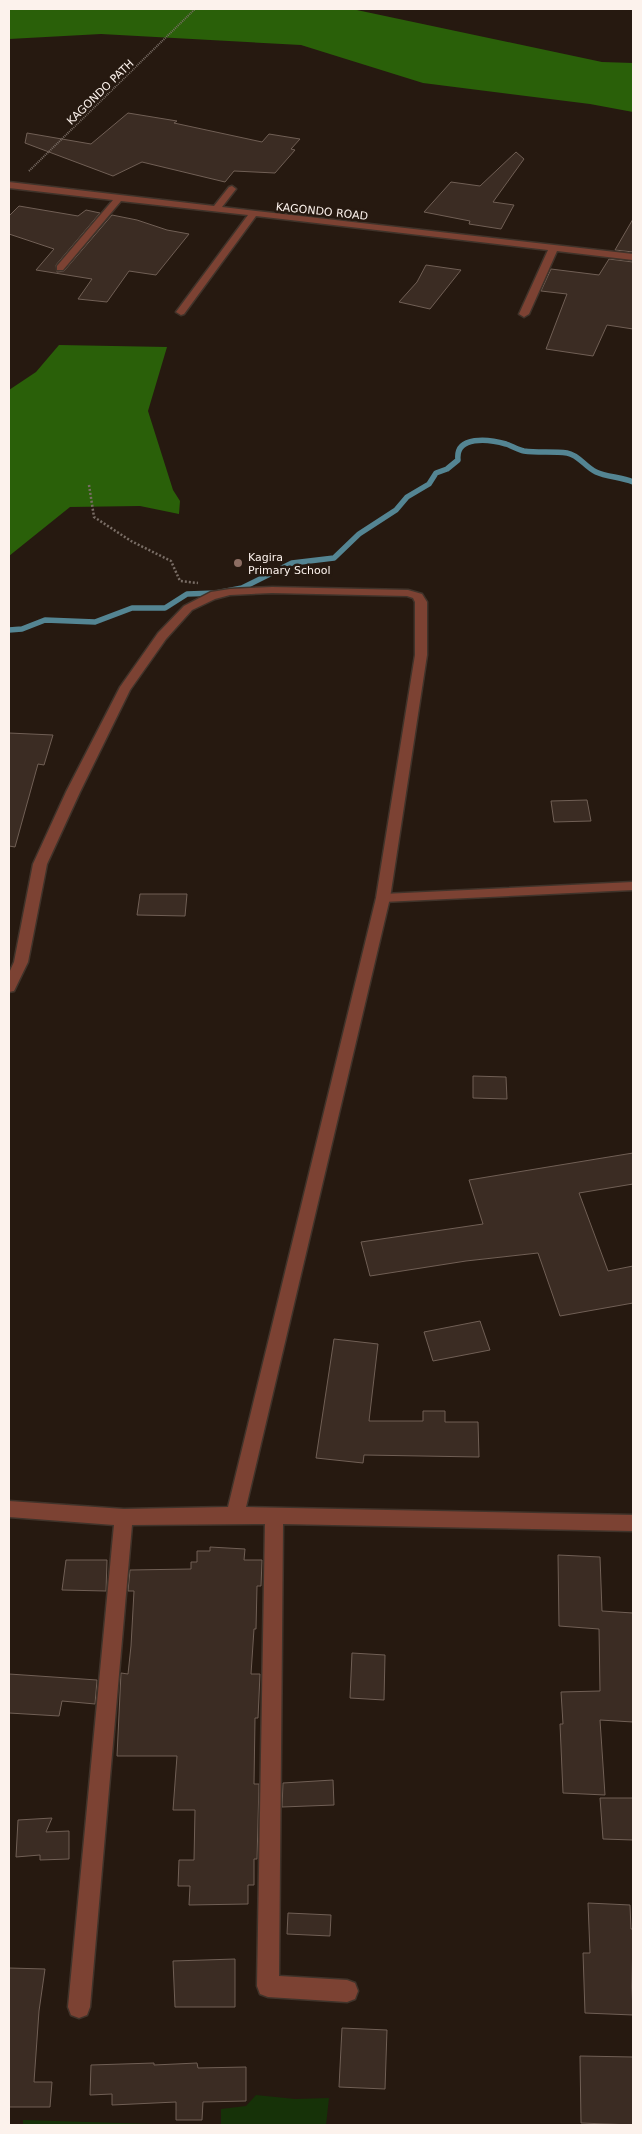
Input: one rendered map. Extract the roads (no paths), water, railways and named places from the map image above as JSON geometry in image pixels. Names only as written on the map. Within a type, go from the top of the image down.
[{"type":"street","name":"KAGONDO ROAD","points":[[11,185],[215,210],[633,256]]},
{"type":"street","points":[[215,210],[232,189]]},
{"type":"street","points":[[60,268],[119,198]]},
{"type":"street","points":[[181,312],[253,214]]},
{"type":"street","points":[[524,314],[554,248]]},
{"type":"street","points":[[9,987],[21,962],[40,864],[99,737],[124,690],[162,636],[188,608],[211,596],[230,592],[272,590],[357,591],[408,593],[418,596],[421,602],[422,655],[383,898],[235,1515]]},
{"type":"street","points":[[9,1509],[124,1517],[274,1515],[633,1523]]},
{"type":"street","points":[[274,1515],[268,1986],[347,1992]]},
{"type":"street","points":[[79,2008],[124,1517]]},
{"type":"lane","points":[[383,898],[633,886]]},
{"type":"waterway","points":[[9,630],[22,629],[45,620],[95,622],[132,608],[165,608],[187,594],[216,593],[242,588],[292,563],[334,558],[359,534],[396,510],[407,497],[429,484],[436,473],[447,469],[458,460],[462,446],[474,441],[499,442],[524,451],[571,454],[596,472],[633,482]]},
{"type":"place","name":"Kagira Primary School","points":[[238,563]]}]
